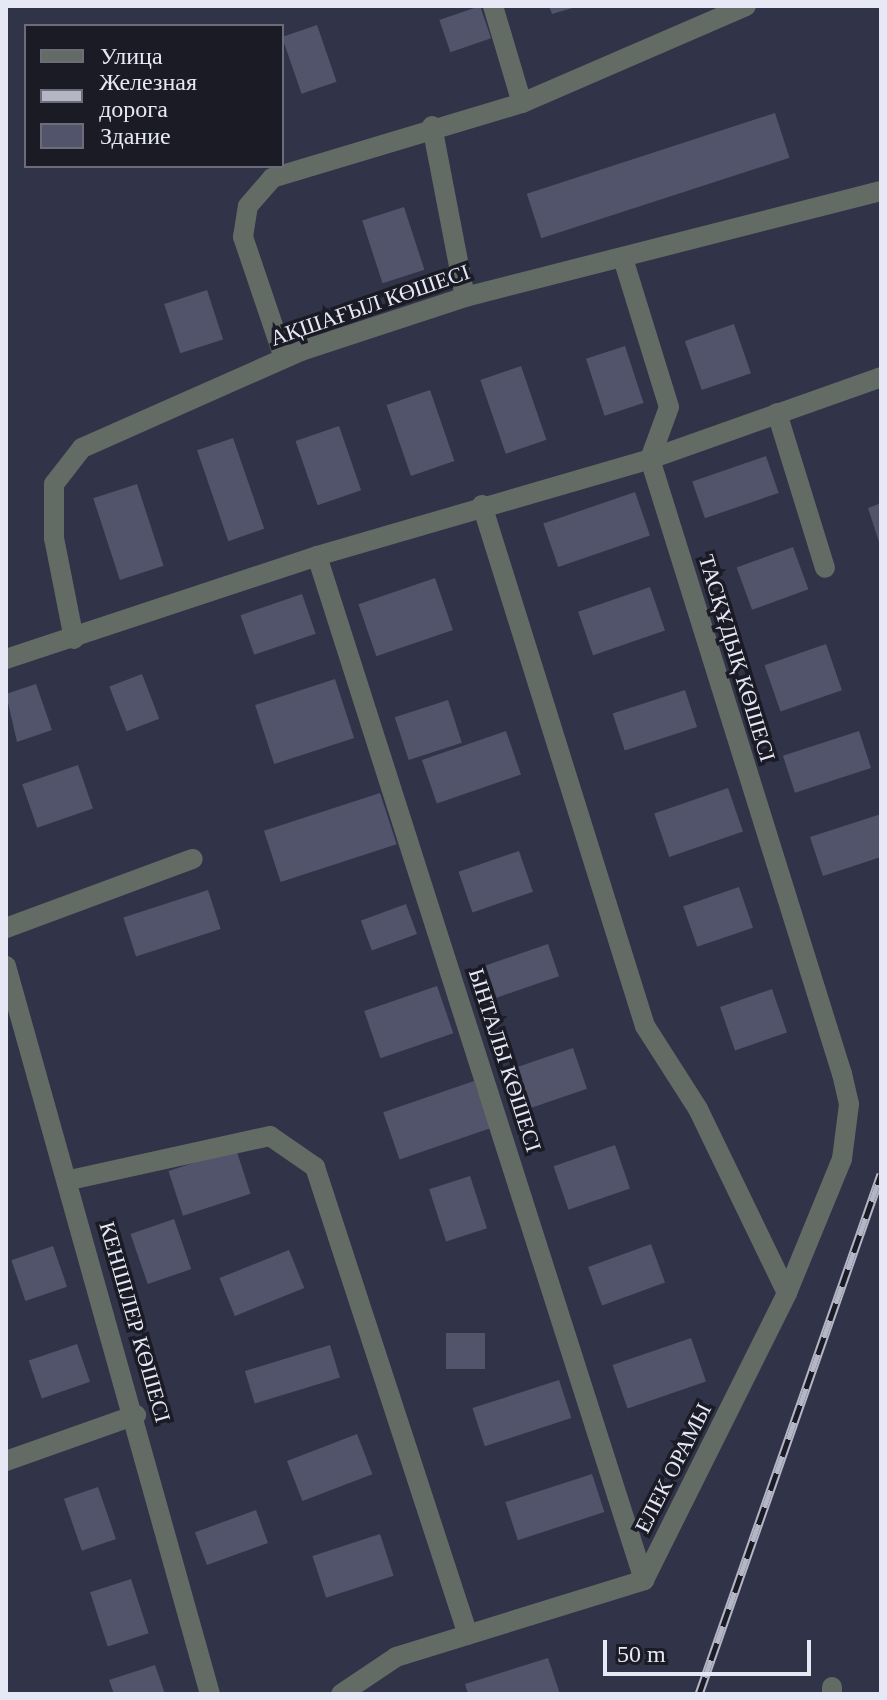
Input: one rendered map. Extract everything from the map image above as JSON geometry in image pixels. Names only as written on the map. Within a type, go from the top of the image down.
[{"type":"street","points":[[493,6],[522,103]]},
{"type":"street","points":[[284,358],[243,237],[248,206],[272,178],[432,126],[522,103],[746,6]]},
{"type":"street","points":[[432,126],[465,297]]},
{"type":"street","name":"АҚШАҒЫЛ КӨШЕСІ","points":[[74,639],[54,538],[54,484],[82,448],[284,358],[465,297],[881,191]]},
{"type":"street","points":[[623,258],[669,407],[650,459]]},
{"type":"street","points":[[6,659],[317,556],[482,505],[650,459],[881,377]]},
{"type":"street","points":[[777,413],[825,568]]},
{"type":"street","name":"ТАСҚҰДЫҚ КӨШЕСІ","points":[[650,459],[842,1074]]},
{"type":"street","points":[[482,505],[645,1026],[698,1109],[787,1293]]},
{"type":"street","name":"ЫНТАЛЫ КӨШЕСІ","points":[[317,556],[644,1580]]},
{"type":"street","points":[[6,928],[193,859]]},
{"type":"street","name":"КЕНШІЛЕР КӨШЕСІ","points":[[6,966],[136,1415],[210,1694]]},
{"type":"street","name":"ЕЛЕК ОРАМЫ","points":[[644,1580],[787,1293],[842,1159],[849,1104],[842,1074]]},
{"type":"street","points":[[70,1180],[270,1136],[315,1167],[468,1635]]},
{"type":"street","points":[[6,1461],[136,1415]]},
{"type":"street","points":[[341,1694],[396,1657],[644,1580]]},
{"type":"building","points":[[480,6],[491,38],[450,52],[439,20]]},
{"type":"building","points":[[549,6],[576,6],[576,7],[552,14]]},
{"type":"building","points":[[317,25],[337,82],[302,94],[284,36]]},
{"type":"building","points":[[775,113],[790,158],[541,238],[527,194]]},
{"type":"building","points":[[404,207],[424,270],[383,283],[362,221]]},
{"type":"building","points":[[207,290],[223,339],[180,353],[164,304]]},
{"type":"building","points":[[734,324],[751,373],[702,390],[685,341]]},
{"type":"building","points":[[625,346],[644,403],[605,416],[586,359]]},
{"type":"building","points":[[521,366],[546,440],[506,454],[480,380]]},
{"type":"building","points":[[430,390],[454,461],[411,476],[387,405]]},
{"type":"building","points":[[339,426],[361,490],[318,505],[296,441]]},
{"type":"building","points":[[233,438],[264,529],[228,541],[197,450]]},
{"type":"building","points":[[766,456],[779,493],[705,518],[692,481]]},
{"type":"building","points":[[137,484],[164,566],[120,580],[93,498]]},
{"type":"building","points":[[635,492],[650,535],[558,567],[543,524]]},
{"type":"building","points":[[881,503],[881,544],[880,545],[868,508]]},
{"type":"building","points":[[793,547],[808,589],[752,610],[737,568]]},
{"type":"building","points":[[435,578],[453,630],[376,656],[358,604]]},
{"type":"building","points":[[650,587],[665,630],[593,655],[578,612]]},
{"type":"building","points":[[302,594],[316,634],[254,655],[241,615]]},
{"type":"building","points":[[826,644],[842,690],[780,711],[765,665]]},
{"type":"building","points":[[142,674],[159,719],[127,731],[109,687]]},
{"type":"building","points":[[335,679],[354,738],[274,764],[255,705]]},
{"type":"building","points":[[36,684],[52,730],[17,742],[6,694]]},
{"type":"building","points":[[685,690],[697,727],[625,751],[613,713]]},
{"type":"building","points":[[448,700],[462,743],[409,760],[395,717]]},
{"type":"building","points":[[506,731],[521,774],[437,803],[422,760]]},
{"type":"building","points":[[859,731],[871,768],[795,793],[783,756]]},
{"type":"building","points":[[78,765],[93,808],[37,828],[22,784]]},
{"type":"building","points":[[728,788],[743,831],[669,857],[654,813]]},
{"type":"building","points":[[380,793],[397,844],[281,882],[264,831]]},
{"type":"building","points":[[881,814],[881,857],[823,876],[810,837]]},
{"type":"building","points":[[519,851],[533,892],[472,912],[458,872]]},
{"type":"building","points":[[739,887],[753,928],[697,947],[683,906]]},
{"type":"building","points":[[208,890],[221,929],[136,956],[123,918]]},
{"type":"building","points":[[406,904],[417,934],[372,950],[361,920]]},
{"type":"building","points":[[548,944],[559,976],[497,998],[486,965]]},
{"type":"building","points":[[437,986],[453,1033],[380,1058],[364,1011]]},
{"type":"building","points":[[772,989],[787,1032],[735,1050],[720,1007]]},
{"type":"building","points":[[573,1048],[587,1089],[529,1109],[515,1068]]},
{"type":"building","points":[[474,1081],[490,1128],[400,1160],[383,1112]]},
{"type":"building","points":[[615,1145],[630,1188],[569,1210],[554,1166]]},
{"type":"building","points":[[236,1149],[251,1194],[183,1216],[168,1171]]},
{"type":"building","points":[[470,1176],[487,1228],[446,1242],[429,1189]]},
{"type":"building","points":[[174,1219],[191,1269],[148,1284],[131,1234]]},
{"type":"building","points":[[651,1244],[665,1283],[602,1305],[588,1267]]},
{"type":"building","points":[[53,1246],[67,1287],[25,1301],[11,1260]]},
{"type":"building","points":[[289,1250],[304,1288],[235,1316],[219,1278]]},
{"type":"building","points":[[446,1333],[485,1333],[485,1369],[446,1369]]},
{"type":"building","points":[[691,1338],[706,1381],[627,1409],[613,1365]]},
{"type":"building","points":[[77,1344],[90,1382],[42,1398],[29,1361]]},
{"type":"building","points":[[330,1345],[340,1378],[255,1404],[245,1371]]},
{"type":"building","points":[[559,1380],[571,1418],[485,1446],[472,1408]]},
{"type":"building","points":[[357,1434],[372,1474],[302,1501],[287,1461]]},
{"type":"building","points":[[592,1474],[604,1512],[518,1540],[505,1502]]},
{"type":"building","points":[[98,1487],[116,1539],[82,1551],[64,1499]]},
{"type":"building","points":[[256,1510],[268,1543],[207,1565],[195,1532]]},
{"type":"building","points":[[380,1534],[394,1576],[326,1598],[312,1556]]},
{"type":"building","points":[[131,1579],[149,1633],[108,1646],[90,1592]]},
{"type":"building","points":[[548,1658],[560,1694],[468,1694],[465,1684]]},
{"type":"building","points":[[155,1665],[165,1694],[114,1694],[109,1680]]},
{"type":"railway","points":[[699,1694],[881,1174]]}]
